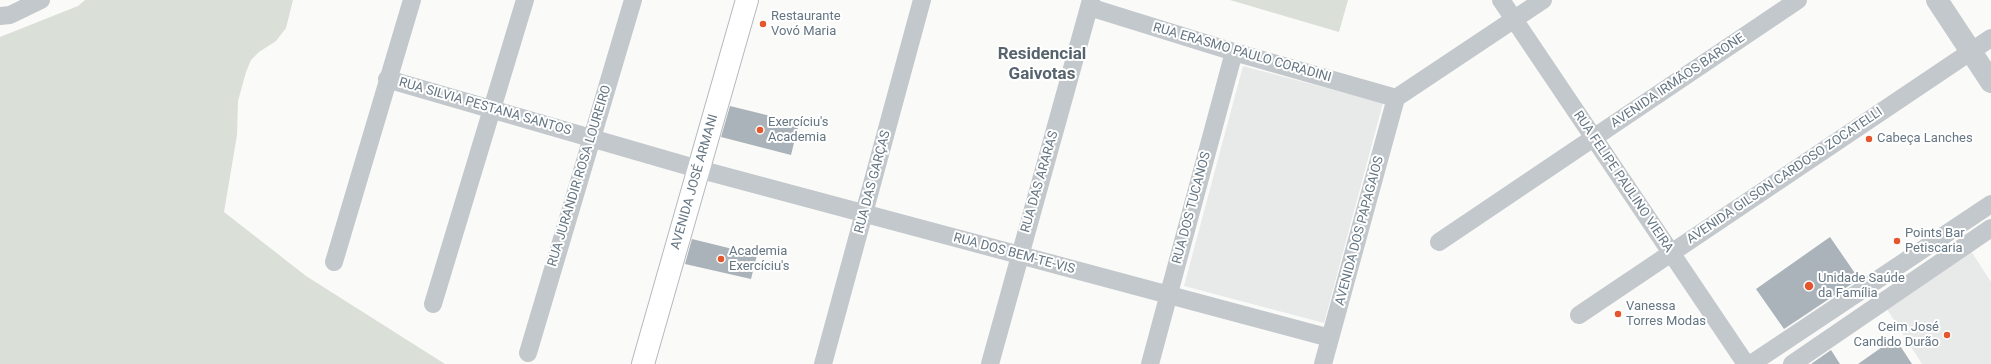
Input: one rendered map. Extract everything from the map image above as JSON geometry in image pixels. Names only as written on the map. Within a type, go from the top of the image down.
[{"type":"main road","name":"AVENIDA JOSÉ ARMANI","points":[[643,364],[747,0]]},
{"type":"street","points":[[5,10],[41,0]]},
{"type":"street","points":[[334,262],[387,79],[412,0]]},
{"type":"street","points":[[433,304],[525,0]]},
{"type":"street","name":"RUA JURANDIR ROSA LOUREIRO","points":[[528,353],[633,0]]},
{"type":"street","name":"RUA DAS GARÇAS","points":[[823,364],[922,0]]},
{"type":"street","name":"RUA FELIPE PAULINO VIEIRA","points":[[1501,0],[1746,364]]},
{"type":"street","points":[[1396,98],[1543,0]]},
{"type":"street","name":"AVENIDA IRMÃOS BARONE","points":[[1439,242],[1798,0]]},
{"type":"street","points":[[1937,0],[1991,82]]},
{"type":"street","name":"RUA ERASMO PAULO CORADINI","points":[[1090,4],[1234,52],[1396,98]]},
{"type":"street","name":"RUA DAS ARARAS","points":[[990,364],[1090,4]]},
{"type":"street","name":"AVENIDA GILSON CARDOSO ZOCATELLI","points":[[1579,315],[1991,38]]},
{"type":"street","name":"RUA DOS TUCANOS","points":[[1150,364],[1234,52]]},
{"type":"street","name":"RUA SILVIA PESTANA SANTOS","points":[[387,79],[698,169]]},
{"type":"street","name":"AVENIDA DOS PAPAGAIOS","points":[[1323,364],[1396,98]]},
{"type":"street","name":"RUA DOS BEM-TE-VIS","points":[[698,169],[1330,338]]},
{"type":"street","points":[[1751,364],[1991,204]]},
{"type":"street","points":[[1792,364],[1991,228]]},
{"type":"shaded area","points":[[85,0],[293,0],[286,28],[276,41],[259,52],[251,60],[246,72],[238,101],[237,135],[224,212],[306,276],[445,364],[0,364],[0,37],[78,6]]},
{"type":"shaded area","points":[[1230,0],[1348,0],[1339,32]]},
{"type":"shaded area","points":[[1243,66],[1383,103],[1324,323],[1184,286]]},
{"type":"shaded area","name":"Ceim José Candido Durão","points":[[1971,251],[1991,282],[1991,364],[1922,364],[1885,306]]},
{"type":"building","name":"Exercíciu's Academia","points":[[730,106],[799,123],[791,155],[721,137]]},
{"type":"building","name":"Unidade Saúde da Família","points":[[1830,237],[1859,279],[1784,329],[1756,289]]},
{"type":"building","name":"Academia Exercíciu's","points":[[692,239],[757,255],[751,279],[685,264]]},
{"type":"building","points":[[1895,338],[1912,364],[1858,364]]},
{"type":"building","points":[[1831,350],[1840,364],[1811,364]]},
{"type":"place","name":"Restaurante Vovó Maria","points":[[763,24]]},
{"type":"place","name":"Exercíciu's Academia","points":[[760,130]]},
{"type":"place","name":"Cabeça Lanches","points":[[1869,139]]},
{"type":"place","name":"Points Bar Petiscaria","points":[[1897,241]]},
{"type":"place","name":"Academia Exercíciu's","points":[[721,259]]},
{"type":"place","name":"Unidade Saúde da Família","points":[[1809,286]]},
{"type":"place","name":"Vanessa Torres Modas","points":[[1618,314]]},
{"type":"place","name":"Ceim José Candido Durão","points":[[1947,335]]},
{"type":"district","name":"Residencial Gaivotas","points":[[1042,65]]}]
